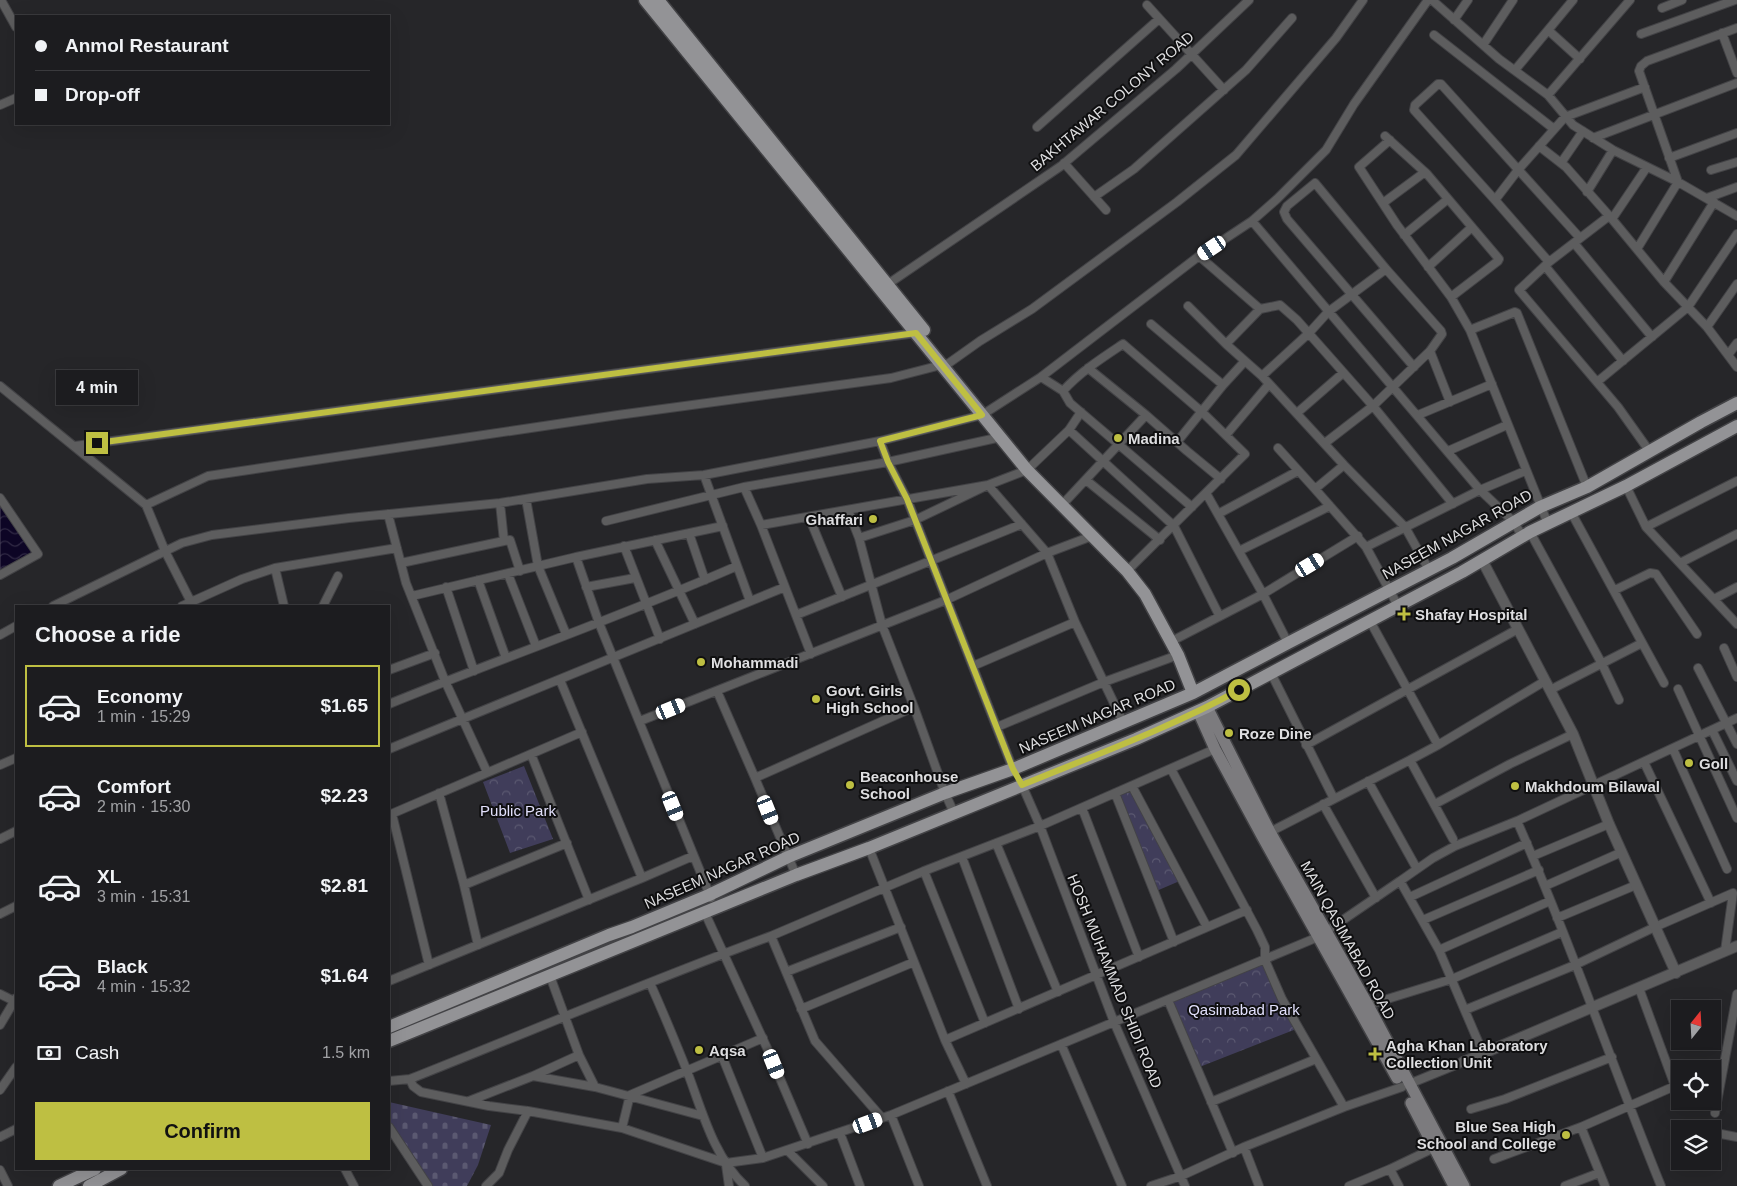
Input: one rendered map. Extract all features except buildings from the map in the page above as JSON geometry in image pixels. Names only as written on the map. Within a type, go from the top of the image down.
[{"type":"main road","points":[[645,0],[916,333],[945,364]]},
{"type":"main road","points":[[658,0],[888,284],[982,415],[1061,506],[1127,571],[1144,594],[1178,654],[1193,693]]},
{"type":"main road","name":"NASEEM NAGAR ROAD","points":[[390,1031],[609,935],[709,895],[788,858],[945,793],[1013,769],[1193,693],[1288,642],[1430,570],[1540,507],[1587,487],[1737,404]]},
{"type":"main road","name":"NASEEM NAGAR ROAD","points":[[390,1031],[550,976],[1136,739],[1202,709],[1398,606],[1526,534],[1599,497],[1626,486],[1737,426]]},
{"type":"main road","points":[[1304,634],[1313,651]]},
{"type":"main road","name":"MAIN QASIMABAD ROAD","points":[[1202,709],[1215,749],[1266,834]]},
{"type":"main road","name":"MAIN QASIMABAD ROAD","points":[[1202,709],[1266,834],[1406,1086],[1464,1186]]},
{"type":"main road","points":[[1013,769],[1022,785]]},
{"type":"main road","name":"MAIN QASIMABAD ROAD","points":[[1322,935],[1368,1005],[1434,1148],[1454,1186]]},
{"type":"main road","points":[[60,1186],[93,1170]]},
{"type":"main road","points":[[89,1186],[119,1170]]},
{"type":"street","points":[[1,0],[15,25]]},
{"type":"street","name":"BAKHTAWAR COLONY ROAD","points":[[888,284],[1064,164],[1176,70],[1249,0]]},
{"type":"street","points":[[146,504],[208,476],[882,379],[945,364],[1032,309],[1177,202],[1236,155],[1336,38],[1363,0]]},
{"type":"street","points":[[56,605],[182,543],[212,535],[526,500],[647,479],[704,475],[880,441],[982,415],[1041,377],[1199,256],[1252,221],[1277,199],[1326,150],[1354,104],[1430,0],[1483,45],[1548,95],[1565,117],[1583,132],[1613,150],[1711,200],[1737,216]]},
{"type":"street","points":[[1454,20],[1468,0]]},
{"type":"street","points":[[1483,45],[1513,0]]},
{"type":"street","points":[[1515,70],[1573,0]]},
{"type":"street","points":[[1548,95],[1630,0]]},
{"type":"street","points":[[1662,8],[1682,0]]},
{"type":"street","points":[[1641,34],[1735,0]]},
{"type":"street","points":[[1147,5],[1224,90]]},
{"type":"street","points":[[1094,197],[1134,169],[1224,90],[1246,70],[1292,18]]},
{"type":"street","points":[[1037,127],[1159,19]]},
{"type":"street","points":[[1678,182],[1639,71],[1647,61],[1737,28]]},
{"type":"street","points":[[1548,30],[1580,59]]},
{"type":"street","points":[[1722,33],[1737,73]]},
{"type":"street","points":[[1434,35],[1554,129]]},
{"type":"street","points":[[1593,138],[1737,83]]},
{"type":"street","points":[[1623,361],[1496,200],[1414,110],[1414,105],[1438,84],[1441,84],[1518,170],[1577,240],[1652,337]]},
{"type":"street","points":[[1496,200],[1518,170],[1565,117],[1645,87]]},
{"type":"street","points":[[0,105],[15,98]]},
{"type":"street","points":[[1561,163],[1583,132]]},
{"type":"street","points":[[1669,158],[1737,133]]},
{"type":"street","points":[[1451,297],[1498,261],[1498,256],[1425,172],[1388,138],[1359,167],[1404,235],[1451,297],[1470,330],[1525,471],[1548,524]]},
{"type":"street","points":[[1539,146],[1561,163],[1610,217],[1664,282],[1707,327],[1737,367]]},
{"type":"street","points":[[1587,192],[1613,150]]},
{"type":"street","points":[[1711,170],[1737,162]]},
{"type":"street","points":[[1064,164],[1106,210]]},
{"type":"street","points":[[1647,167],[1610,217],[1547,264],[1519,290],[1618,407],[1650,452]]},
{"type":"street","points":[[1383,203],[1425,172]]},
{"type":"street","points":[[1636,249],[1678,182]]},
{"type":"street","points":[[1325,443],[1373,406],[1414,367],[1430,351],[1442,334],[1315,183],[1287,206],[1284,212],[1287,219],[1414,367]]},
{"type":"street","points":[[1664,282],[1711,200],[1737,187]]},
{"type":"street","points":[[1404,235],[1448,199]]},
{"type":"street","points":[[1252,221],[1328,312],[1394,386],[1480,490],[1526,534],[1602,664],[1619,700]]},
{"type":"street","points":[[1428,267],[1472,226]]},
{"type":"street","points":[[1597,382],[1688,307],[1737,234]]},
{"type":"street","points":[[1199,256],[1260,309]]},
{"type":"street","points":[[1262,376],[1309,333],[1328,312],[1386,269]]},
{"type":"street","points":[[1707,327],[1737,284]]},
{"type":"street","points":[[1226,344],[1260,309],[1280,305],[1309,333],[1373,406],[1453,504]]},
{"type":"street","points":[[1188,306],[1262,376],[1344,465],[1405,527],[1430,570]]},
{"type":"street","points":[[1470,330],[1515,312],[1517,313],[1587,487]]},
{"type":"street","points":[[1151,324],[1223,385]]},
{"type":"street","points":[[75,446],[916,333]]},
{"type":"street","points":[[1728,355],[1737,343]]},
{"type":"street","points":[[1063,391],[1088,368],[1123,344],[1202,412],[1245,454],[1127,571]]},
{"type":"street","points":[[1430,351],[1450,402]]},
{"type":"street","points":[[1177,442],[1245,361]]},
{"type":"street","points":[[1088,368],[1146,414],[1221,479]]},
{"type":"street","points":[[1297,413],[1343,373]]},
{"type":"street","points":[[1041,377],[1063,391],[1070,403],[1192,508]]},
{"type":"street","points":[[1226,435],[1269,384]]},
{"type":"street","points":[[1418,415],[1492,384]]},
{"type":"street","points":[[0,386],[146,504],[165,551],[191,602]]},
{"type":"street","points":[[859,538],[915,520],[988,485],[1028,470],[1069,430],[1081,412]]},
{"type":"street","points":[[1061,506],[1146,414]]},
{"type":"street","points":[[1448,451],[1507,425]]},
{"type":"street","points":[[1069,430],[1174,526],[1219,615]]},
{"type":"street","points":[[606,521],[744,487],[888,462],[1001,437]]},
{"type":"street","points":[[880,441],[888,462],[907,499],[1013,769]]},
{"type":"street","points":[[1278,448],[1358,536],[1391,589],[1398,606]]},
{"type":"street","points":[[1315,490],[1344,465]]},
{"type":"street","points":[[1218,514],[1298,471]]},
{"type":"street","points":[[1366,547],[1480,490],[1525,471]]},
{"type":"street","points":[[704,475],[750,601]]},
{"type":"street","points":[[1086,480],[1160,540]]},
{"type":"street","points":[[1646,527],[1737,481]]},
{"type":"street","points":[[761,525],[988,485]]},
{"type":"street","points":[[988,485],[1047,553],[1074,622],[1123,722]]},
{"type":"street","points":[[1626,486],[1646,527],[1737,624]]},
{"type":"street","points":[[744,487],[761,525],[811,654]]},
{"type":"street","points":[[1206,493],[1288,642]]},
{"type":"street","points":[[0,498],[38,554],[0,575]]},
{"type":"street","points":[[526,500],[538,566],[566,634]]},
{"type":"street","points":[[500,503],[504,541]]},
{"type":"street","points":[[1239,551],[1330,506]]},
{"type":"street","points":[[848,510],[859,538],[882,625],[954,813]]},
{"type":"street","points":[[1572,512],[1664,683]]},
{"type":"street","points":[[388,514],[396,548],[412,596],[445,681],[487,772]]},
{"type":"street","points":[[809,517],[842,597]]},
{"type":"street","points":[[796,615],[1022,524]]},
{"type":"street","points":[[412,596],[624,546],[723,526]]},
{"type":"street","points":[[689,533],[706,580]]},
{"type":"street","points":[[1680,563],[1737,534]]},
{"type":"street","points":[[640,721],[946,600],[1047,553],[1092,536]]},
{"type":"street","points":[[1170,642],[1219,615],[1263,594],[1358,536]]},
{"type":"street","points":[[401,563],[510,540],[520,571]]},
{"type":"street","points":[[655,540],[695,624]]},
{"type":"street","points":[[624,546],[660,639]]},
{"type":"street","points":[[184,605],[242,579],[275,568],[396,548]]},
{"type":"street","points":[[576,557],[599,623],[709,895],[711,911],[724,953],[808,1144]]},
{"type":"street","points":[[1482,560],[1573,734],[1592,786],[1654,927],[1676,972]]},
{"type":"street","points":[[390,704],[566,634],[679,592],[738,566]]},
{"type":"street","points":[[275,568],[284,605]]},
{"type":"street","points":[[1615,590],[1650,573],[1656,574],[1697,634]]},
{"type":"street","points":[[508,574],[536,646]]},
{"type":"street","points":[[323,605],[338,576]]},
{"type":"street","points":[[586,587],[635,578]]},
{"type":"street","points":[[478,580],[506,658]]},
{"type":"street","points":[[446,587],[474,671]]},
{"type":"street","points":[[390,749],[785,587]]},
{"type":"street","points":[[1714,599],[1737,587]]},
{"type":"street","points":[[1370,621],[1438,745]]},
{"type":"street","points":[[973,666],[1074,622]]},
{"type":"street","points":[[0,635],[15,627]]},
{"type":"street","points":[[1306,745],[1518,629]]},
{"type":"street","points":[[1550,690],[1642,643]]},
{"type":"street","points":[[1724,648],[1737,676]]},
{"type":"street","points":[[390,670],[435,653]]},
{"type":"street","points":[[997,727],[1104,682],[1178,654]]},
{"type":"street","points":[[1698,668],[1737,744]]},
{"type":"street","points":[[1271,673],[1334,799]]},
{"type":"street","points":[[560,680],[642,878]]},
{"type":"street","points":[[1266,834],[1438,745],[1545,680]]},
{"type":"street","points":[[1678,689],[1737,818]]},
{"type":"street","points":[[718,690],[796,876]]},
{"type":"street","points":[[755,778],[914,708]]},
{"type":"street","points":[[410,1079],[413,1086],[421,1092],[489,1106],[622,1128],[726,1163],[763,1158],[891,1115],[1322,935],[1455,846],[1517,821],[1737,718]]},
{"type":"street","points":[[1712,730],[1737,781]]},
{"type":"street","points":[[429,965],[390,814],[582,732]]},
{"type":"street","points":[[1434,804],[1510,764],[1573,734]]},
{"type":"street","points":[[390,1081],[410,1079],[724,953],[771,936],[1040,826],[1215,749]]},
{"type":"street","points":[[1673,749],[1727,870]]},
{"type":"street","points":[[531,754],[589,900]]},
{"type":"street","points":[[0,765],[15,758]]},
{"type":"street","points":[[1410,760],[1453,839]]},
{"type":"street","points":[[1644,762],[1711,903]]},
{"type":"street","points":[[1171,768],[1265,947],[1265,960],[1282,999],[1344,1107]]},
{"type":"street","points":[[1368,781],[1417,870]]},
{"type":"street","name":"HOSH MUHAMMAD SHIDI ROAD","points":[[1022,785],[1040,826],[1095,976],[1185,1186]]},
{"type":"street","points":[[1132,786],[1207,927]]},
{"type":"street","points":[[439,793],[478,945]]},
{"type":"street","points":[[1115,793],[1174,942]]},
{"type":"street","points":[[1323,804],[1376,898]]},
{"type":"street","points":[[1082,808],[1139,957]]},
{"type":"street","points":[[1517,821],[1545,886],[1612,1057],[1629,1106],[1662,1186]]},
{"type":"street","points":[[1532,856],[1609,824]]},
{"type":"street","points":[[0,839],[15,832]]},
{"type":"street","points":[[464,885],[567,843]]},
{"type":"street","points":[[1410,896],[1527,843]]},
{"type":"street","points":[[996,844],[1058,992]]},
{"type":"street","points":[[869,848],[945,1040],[966,1084]]},
{"type":"street","points":[[1545,886],[1622,852]]},
{"type":"street","points":[[390,981],[693,856]]},
{"type":"street","points":[[962,857],[1018,1009]]},
{"type":"street","points":[[1423,920],[1538,870]]},
{"type":"street","points":[[924,872],[985,1023]]},
{"type":"street","points":[[1400,882],[1410,896],[1439,950],[1483,1053]]},
{"type":"street","points":[[1557,918],[1636,885]]},
{"type":"street","points":[[1465,1010],[1575,964],[1733,893],[1725,951]]},
{"type":"street","points":[[1439,950],[1550,901]]},
{"type":"street","points":[[0,914],[15,906]]},
{"type":"street","points":[[945,1040],[1246,910]]},
{"type":"street","points":[[786,972],[901,927]]},
{"type":"street","points":[[1368,1005],[1452,979],[1562,932]]},
{"type":"street","points":[[771,936],[815,1042],[882,1118]]},
{"type":"street","points":[[1151,1186],[1181,1176],[1344,1107],[1406,1086],[1591,1006],[1639,988],[1737,946]]},
{"type":"street","points":[[802,1009],[914,962]]},
{"type":"street","points":[[550,976],[579,1055],[595,1087]]},
{"type":"street","points":[[650,983],[703,1116],[726,1163],[745,1186]]},
{"type":"street","points":[[1494,1159],[1581,1127],[1676,1086],[1639,988]]},
{"type":"street","points":[[0,994],[15,999],[0,1025]]},
{"type":"street","points":[[1715,1113],[1737,994]]},
{"type":"street","points":[[1168,1000],[1233,1153]]},
{"type":"street","points":[[8,1011],[15,1014]]},
{"type":"street","points":[[630,1095],[762,1038]]},
{"type":"street","points":[[1061,1044],[1122,1186]]},
{"type":"street","points":[[469,1101],[533,1076],[579,1055]]},
{"type":"street","points":[[722,1056],[763,1158]]},
{"type":"street","points":[[1471,1109],[1505,1099],[1612,1057]]},
{"type":"street","points":[[1211,1102],[1316,1059]]},
{"type":"street","points":[[0,1090],[15,1068]]},
{"type":"street","points":[[533,1076],[630,1095],[703,1116]]},
{"type":"street","points":[[948,1091],[987,1186]]},
{"type":"street","points":[[622,1128],[630,1095]]},
{"type":"street","points":[[486,1186],[499,1173],[508,1150],[528,1111]]},
{"type":"street","points":[[891,1115],[919,1186]]},
{"type":"street","points":[[1581,1127],[1605,1186]]},
{"type":"street","points":[[390,1129],[428,1186]]},
{"type":"street","points":[[0,1137],[15,1130]]},
{"type":"street","points":[[840,1133],[860,1186]]},
{"type":"street","points":[[1721,1134],[1737,1137]]},
{"type":"street","points":[[1244,1148],[1259,1186]]},
{"type":"street","points":[[1349,1186],[1434,1148]]},
{"type":"street","points":[[788,1151],[823,1186]]},
{"type":"street","points":[[726,1163],[729,1186]]},
{"type":"street","points":[[1390,1169],[1399,1186]]},
{"type":"street","points":[[0,1170],[8,1186]]},
{"type":"street","points":[[346,1170],[354,1186]]},
{"type":"street","points":[[1565,1186],[1599,1172]]},
{"type":"green space","name":"Public Park","points":[[524,766],[553,839],[510,853],[483,782]]},
{"type":"green space","points":[[1132,786],[1182,880],[1154,892],[1115,793]]},
{"type":"green space","name":"Qasimabad Park","points":[[1265,960],[1299,1028],[1197,1068],[1168,1000]]},
{"type":"green space","points":[[390,1102],[491,1125],[478,1165],[467,1186],[428,1186],[390,1129]]},
{"type":"water","points":[[0,498],[38,554],[0,575]]},
{"type":"place","name":"Madina","points":[[1118,438]]},
{"type":"place","name":"Ghaffari","points":[[873,519]]},
{"type":"place","name":"Shafay Hospital","points":[[1404,614]]},
{"type":"place","name":"Mohammadi","points":[[701,662]]},
{"type":"place","name":"Govt. Girls High School","points":[[816,699]]},
{"type":"place","name":"Roze Dine","points":[[1229,733]]},
{"type":"place","name":"Goll","points":[[1689,763]]},
{"type":"place","name":"Beaconhouse School","points":[[850,785]]},
{"type":"place","name":"Makhdoum Bilawal","points":[[1515,786]]},
{"type":"place","name":"Aqsa","points":[[699,1050]]},
{"type":"place","name":"Agha Khan Laboratory Collection Unit","points":[[1375,1054]]},
{"type":"place","name":"Blue Sea High School and College","points":[[1566,1135]]},
{"type":"route","points":[[97,443],[916,333],[982,415],[880,441],[888,462],[907,499],[1013,769],[1022,785],[1136,739],[1207,707],[1239,690]]}]
